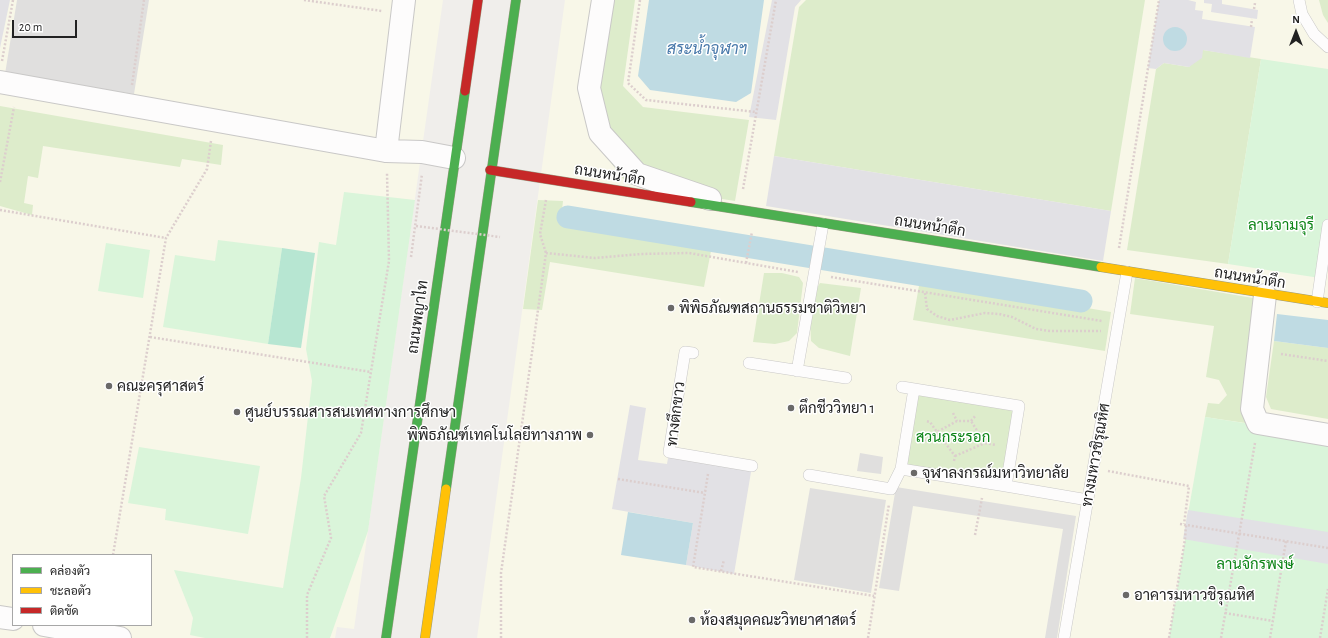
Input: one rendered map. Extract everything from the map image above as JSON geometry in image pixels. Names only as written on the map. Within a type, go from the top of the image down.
[{"type":"main road","name":"ถนนพญาไท","points":[[386,638],[454,158],[478,0]]},
{"type":"main road","points":[[425,638],[490,170],[516,0]]},
{"type":"main road","name":"ถนนหน้าตึก","points":[[490,170],[823,224],[1323,302]]},
{"type":"street","points":[[386,161],[404,0]]},
{"type":"street","points":[[603,0],[589,88],[600,133],[637,174],[740,210]]},
{"type":"street","points":[[7,77],[386,161],[422,152],[454,158]]},
{"type":"street","points":[[1265,294],[1252,409],[1258,423],[1328,435]]},
{"type":"street","points":[[0,617],[12,619]]},
{"type":"street","points":[[50,626],[120,638]]},
{"type":"lane","points":[[1299,0],[1302,14],[1314,34],[1328,47]]},
{"type":"lane","points":[[798,371],[823,224]]},
{"type":"lane","points":[[1323,302],[1328,225]]},
{"type":"lane","name":"ทางมหาวชิรุณหิศ","points":[[1064,638],[1116,338],[1122,271]]},
{"type":"lane","name":"ทางตึกขาว","points":[[693,353],[685,352],[669,452],[752,466]]},
{"type":"lane","points":[[750,363],[846,378]]},
{"type":"lane","points":[[902,387],[1019,406],[1006,486]]},
{"type":"lane","points":[[809,475],[891,489],[901,469],[914,389]]},
{"type":"lane","points":[[901,469],[1088,500]]},
{"type":"path","points":[[0,182],[13,0]]},
{"type":"path","points":[[132,87],[144,0]]},
{"type":"path","points":[[304,0],[382,11]]},
{"type":"path","points":[[640,0],[628,83],[646,100],[756,112]]},
{"type":"path","points":[[740,210],[776,0]]},
{"type":"path","points":[[1122,271],[1159,0]]},
{"type":"path","points":[[1254,9],[1255,3]]},
{"type":"path","points":[[1251,27],[1252,19]]},
{"type":"path","points":[[113,554],[166,238],[207,169],[211,139]]},
{"type":"path","points":[[307,638],[307,595],[331,538],[324,496],[361,433],[389,261],[386,161]]},
{"type":"path","points":[[412,256],[421,193],[422,174]]},
{"type":"path","points":[[546,253],[540,234],[548,179]]},
{"type":"path","points":[[0,210],[166,238]]},
{"type":"path","points":[[416,226],[500,237]]},
{"type":"path","points":[[746,263],[751,238]]},
{"type":"path","points":[[925,293],[927,308],[937,316],[950,320],[978,314],[999,314],[1012,317],[1036,329],[1050,332],[1094,330],[1116,338]]},
{"type":"path","points":[[150,337],[371,372]]},
{"type":"path","points":[[1259,351],[1328,361]]},
{"type":"path","points":[[971,421],[986,401]]},
{"type":"path","points":[[951,477],[955,456],[937,432],[957,421],[971,421]]},
{"type":"path","points":[[955,456],[985,443],[971,421]]},
{"type":"path","points":[[1221,638],[1258,423]]},
{"type":"path","points":[[710,460],[693,567],[874,596]]},
{"type":"path","points":[[1094,468],[1190,486],[1183,524],[1185,540],[1169,638]]},
{"type":"path","points":[[618,478],[705,493]]},
{"type":"path","points":[[975,535],[984,482]]},
{"type":"path","points":[[868,638],[891,489]]},
{"type":"path","points":[[1183,524],[1328,548]]},
{"type":"path","points":[[1270,638],[1286,541]]},
{"type":"path","points":[[721,571],[724,560]]},
{"type":"path","points":[[1320,638],[1328,589]]},
{"type":"path","points":[[1225,613],[1273,621]]},
{"type":"shaded area","points":[[0,0],[443,0],[354,629],[337,627],[335,638],[0,638]]},
{"type":"shaded area","points":[[0,0],[10,0],[0,48]]},
{"type":"shaded area","points":[[17,0],[149,0],[134,94],[5,74]]},
{"type":"shaded area","name":"จุฬาลงกรณ์มหาวิทยาลัย","points":[[565,0],[1328,0],[1328,638],[477,638]]},
{"type":"shaded area","points":[[772,0],[801,0],[795,7],[776,120],[749,117]]},
{"type":"shaded area","points":[[1159,0],[1188,0],[1196,2],[1195,10],[1203,11],[1202,19],[1255,27],[1250,58],[1203,50],[1202,58],[1189,67],[1164,63],[1156,69],[1148,68]]},
{"type":"shaded area","points":[[1204,0],[1222,0],[1222,4],[1258,10],[1257,19],[1211,12],[1212,4],[1204,3]]},
{"type":"shaded area","points":[[774,156],[1111,211],[1103,261],[766,206]]},
{"type":"shaded area","points":[[630,405],[646,408],[638,460],[667,464],[669,452],[752,466],[734,574],[686,565],[693,523],[612,509]]},
{"type":"shaded area","points":[[860,453],[883,457],[881,474],[857,471]]},
{"type":"shaded area","points":[[896,487],[1076,516],[1057,638],[1045,638],[1063,529],[913,506],[899,591],[879,588]]},
{"type":"shaded area","points":[[810,488],[886,500],[871,593],[794,580]]},
{"type":"shaded area","points":[[1188,510],[1328,532],[1328,564],[1183,539]]},
{"type":"green space","points":[[610,0],[635,0],[623,86],[643,107],[749,120],[735,201],[627,184],[590,135]]},
{"type":"green space","points":[[806,0],[1145,0],[1111,211],[774,156],[799,7]]},
{"type":"green space","points":[[1319,0],[1328,0],[1328,23],[1323,15]]},
{"type":"green space","points":[[1203,50],[1261,59],[1228,264],[1127,250],[1156,69],[1164,63],[1189,67]]},
{"type":"green space","name":"ลานจามจุรี","points":[[1261,59],[1328,69],[1328,225],[1320,278],[1228,264]]},
{"type":"green space","points":[[0,106],[223,145],[221,165],[182,159],[180,167],[43,146],[38,178],[28,176],[24,203],[33,205],[32,215],[0,206]]},
{"type":"green space","points":[[344,192],[415,200],[368,531],[330,638],[205,638],[190,635],[193,618],[174,570],[283,588],[301,478],[312,381],[306,349],[319,242],[336,245]]},
{"type":"green space","points":[[538,200],[563,201],[561,219],[712,246],[704,287],[550,262],[542,310],[523,309]]},
{"type":"green space","points":[[218,240],[282,248],[268,344],[163,327],[175,255],[215,261]]},
{"type":"green space","points":[[106,243],[150,250],[143,298],[98,291]]},
{"type":"green space","points":[[282,248],[315,253],[301,348],[268,344]]},
{"type":"green space","points":[[764,273],[782,273],[799,277],[803,283],[797,333],[789,341],[775,344],[753,342]]},
{"type":"green space","points":[[1135,278],[1259,299],[1252,424],[1205,417],[1208,403],[1219,404],[1227,395],[1219,380],[1206,377],[1214,326],[1130,314]]},
{"type":"green space","points":[[920,280],[1111,312],[1105,351],[913,320]]},
{"type":"green space","points":[[820,283],[861,288],[850,356],[819,348],[811,341],[810,318],[817,288]]},
{"type":"green space","points":[[1274,341],[1328,348],[1328,419],[1271,409],[1266,397]]},
{"type":"green space","name":"สวนกระรอก","points":[[914,389],[1019,406],[1006,486],[901,469]]},
{"type":"green space","name":"ลานจักรพงษ์","points":[[1205,417],[1328,436],[1328,638],[1169,638],[1185,540],[1186,525]]},
{"type":"green space","points":[[139,447],[260,466],[248,534],[165,520],[166,509],[128,503]]},
{"type":"water","name":"สระน้ำจุฬาฯ","points":[[649,0],[764,0],[751,93],[736,102],[650,90],[638,76]]},
{"type":"water","points":[[1175,27],[1184,30],[1187,39],[1184,48],[1175,51],[1166,48],[1163,39],[1166,30]]},
{"type":"water","points":[[1277,314],[1328,320],[1328,348],[1274,341]]},
{"type":"water","points":[[628,512],[693,523],[686,565],[621,555]]},
{"type":"waterway","points":[[568,217],[1081,301]]},
{"type":"traffic: fast","points":[[446,489],[516,0]]},
{"type":"traffic: fast","points":[[386,638],[465,91]]},
{"type":"traffic: fast","points":[[691,202],[1101,267]]},
{"type":"traffic: slow","points":[[1101,267],[1328,303]]},
{"type":"traffic: slow","points":[[425,638],[446,489]]},
{"type":"traffic: jam","points":[[465,91],[478,0]]},
{"type":"traffic: jam","points":[[490,170],[691,202]]},
{"type":"place","name":"พิพิธภัณฑสถานธรรมชาติวิทยา","points":[[671,308]]},
{"type":"place","name":"คณะครุศาสตร์","points":[[109,386]]},
{"type":"place","name":"ตึกชีววิทยา 1","points":[[791,408]]},
{"type":"place","name":"ศูนย์บรรณสารสนเทศทางการศึกษา","points":[[237,412]]},
{"type":"place","name":"พิพิธภัณฑ์เทคโนโลยีทางภาพ","points":[[590,435]]},
{"type":"place","name":"จุฬาลงกรณ์มหาวิทยาลัย","points":[[914,473]]},
{"type":"place","name":"อาคารมหาวชิรุณหิศ","points":[[1126,595]]},
{"type":"place","name":"ห้องสมุดคณะวิทยาศาสตร์","points":[[692,620]]}]
